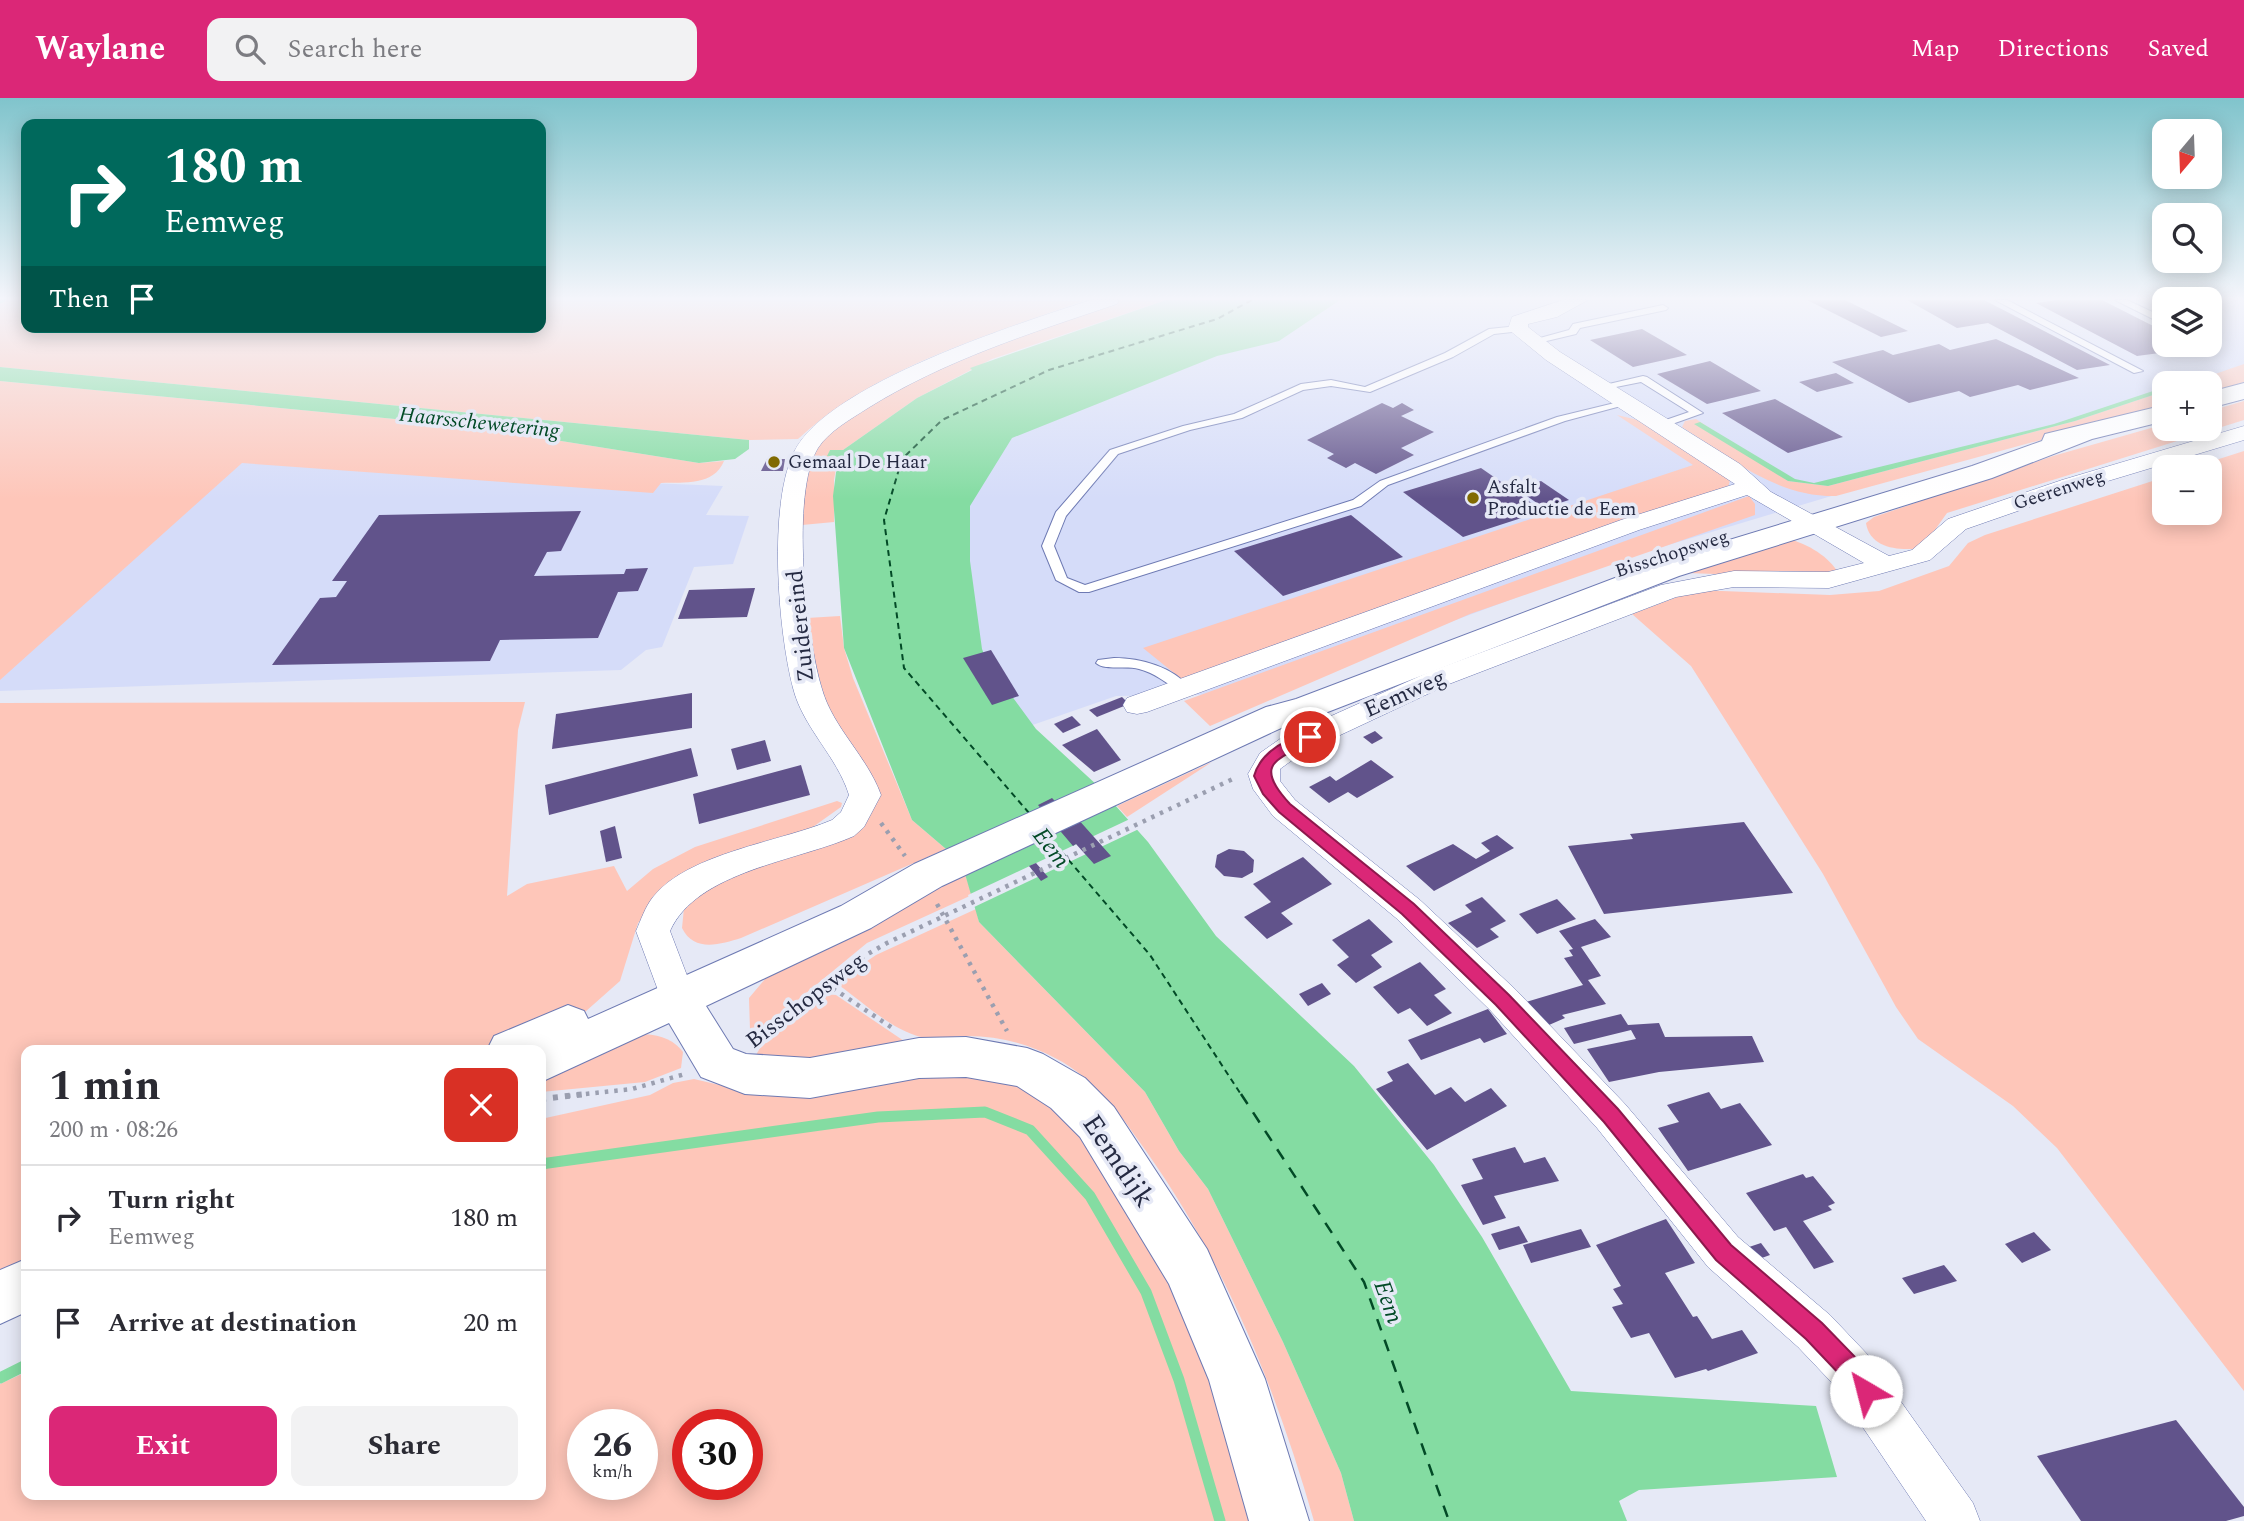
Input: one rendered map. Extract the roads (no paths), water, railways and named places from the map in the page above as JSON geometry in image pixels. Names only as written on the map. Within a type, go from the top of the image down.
[{"type":"main road","points":[[2222,397],[2244,391]]},
{"type":"main road","name":"Bisschopsweg","points":[[523,1045],[856,917],[925,877],[1279,715],[1308,707],[1806,518],[1982,472],[2081,436],[2152,417]]},
{"type":"main road","name":"Bisschopsweg","points":[[546,1059],[673,988]]},
{"type":"main road","name":"Eemdijk","points":[[673,988],[717,1063],[745,1074],[810,1078],[919,1058],[986,1059],[1027,1068],[1068,1093],[1097,1122],[1188,1267],[1237,1378],[1279,1521]]},
{"type":"main road","points":[[0,1297],[21,1287]]},
{"type":"street","name":"Zuidereind","points":[[673,988],[653,931],[665,906],[697,881],[843,828],[853,819],[864,800],[860,778],[814,708],[797,632],[792,520],[794,490],[804,454],[811,442],[829,425],[869,397],[926,366]]},
{"type":"street","points":[[1571,366],[1732,469],[1775,505],[1806,518],[1885,564]]},
{"type":"street","name":"Geerenweg","points":[[1885,564],[1931,550],[1942,532],[1957,524],[2070,485],[2244,433]]},
{"type":"street","points":[[1732,469],[1754,477],[1785,496],[1806,518]]},
{"type":"street","points":[[1137,705],[1358,621],[1604,534],[1752,486]]},
{"type":"street","name":"Eemweg","points":[[1885,564],[1829,580],[1734,579],[1670,590],[1439,678],[1371,708],[1273,755],[1265,764],[1262,776],[1268,790],[1284,808],[1408,909],[1503,1000],[1611,1115],[1723,1252],[1814,1331],[1851,1370],[1955,1521]]},
{"type":"lane","points":[[1422,366],[1366,390],[1331,383],[1301,387],[1238,416],[1187,428],[1115,452],[1060,515],[1048,546],[1062,580],[1084,589],[1357,503],[1384,483],[1561,419],[1628,403]]},
{"type":"lane","points":[[2129,366],[2138,371]]},
{"type":"lane","points":[[1601,387],[1643,379],[1698,414],[1661,425]]},
{"type":"lane","points":[[1103,663],[1120,660],[1163,671],[1183,688]]},
{"type":"water","name":"Eem","points":[[1191,366],[1012,438],[970,506],[970,561],[982,649],[987,662],[1036,729],[1098,786],[1148,842],[1216,936],[1354,1066],[1434,1165],[1482,1237],[1571,1391],[1816,1406],[1837,1477],[1639,1490],[1619,1501],[1627,1521],[1354,1521],[1341,1473],[1283,1342],[1208,1189],[1179,1151],[1145,1092],[979,922],[965,874],[946,849],[912,820],[844,648],[833,496],[838,457],[827,456],[830,450],[843,450],[917,398],[972,370],[970,368]]},
{"type":"water","name":"Haarsschewetering","points":[[0,367],[749,440],[749,449],[735,459],[699,463],[468,426],[0,381]]},
{"type":"water","points":[[2152,391],[2152,395],[2075,421],[1828,486],[1788,481],[1694,424],[1700,422],[1795,479],[1814,483],[2054,424]]},
{"type":"waterway","points":[[546,1163],[878,1117],[985,1112],[1030,1130],[1090,1196],[1146,1292],[1179,1380],[1220,1521]]},
{"type":"waterway","points":[[0,1378],[21,1368]]},
{"type":"place","name":"Gemaal De Haar","points":[[774,462]]},
{"type":"place","name":"Asfalt Productie de Eem","points":[[1473,498]]}]
